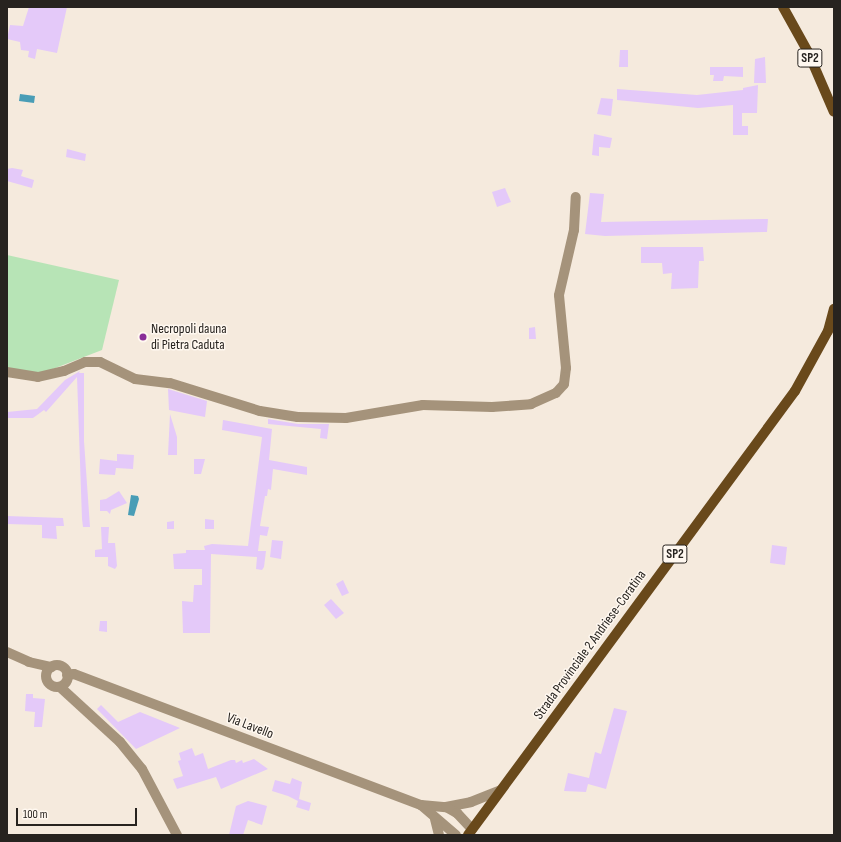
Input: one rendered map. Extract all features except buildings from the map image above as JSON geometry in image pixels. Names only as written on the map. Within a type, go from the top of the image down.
[{"type":"main road","name":"SP2","points":[[783,7],[808,52],[834,112]]},
{"type":"main road","name":"Strada Provinciale 2 Andriese-Coratina","points":[[470,832],[795,391],[828,331],[834,309]]},
{"type":"street","points":[[7,372],[38,377],[64,371],[85,362],[100,362],[135,379],[181,386],[260,411],[298,417],[346,418],[424,405],[492,407],[531,404],[556,393],[564,384],[566,368],[560,295],[574,230],[576,197]]},
{"type":"street","points":[[7,652],[29,662],[51,668],[61,667],[67,675],[67,681],[60,687]]},
{"type":"street","points":[[29,662],[46,677],[51,685],[60,687],[120,742],[142,770],[177,835]]},
{"type":"street","points":[[46,677],[51,668]]},
{"type":"street","name":"Via Lavello","points":[[67,675],[81,677],[421,805],[446,807],[470,802],[501,790]]},
{"type":"street","name":"Via Lavello","points":[[421,805],[435,819],[456,835]]},
{"type":"street","points":[[446,807],[457,813],[470,832]]},
{"type":"street","points":[[435,819],[439,835]]},
{"type":"green space","points":[[7,255],[119,280],[102,350],[45,372],[26,373],[7,367]]},
{"type":"water","points":[[20,94],[35,96],[34,103],[19,101]]},
{"type":"water","points":[[131,495],[138,496],[139,499],[134,516],[128,515]]},
{"type":"place","name":"Necropoli dauna di Pietra Caduta","points":[[143,337]]}]
